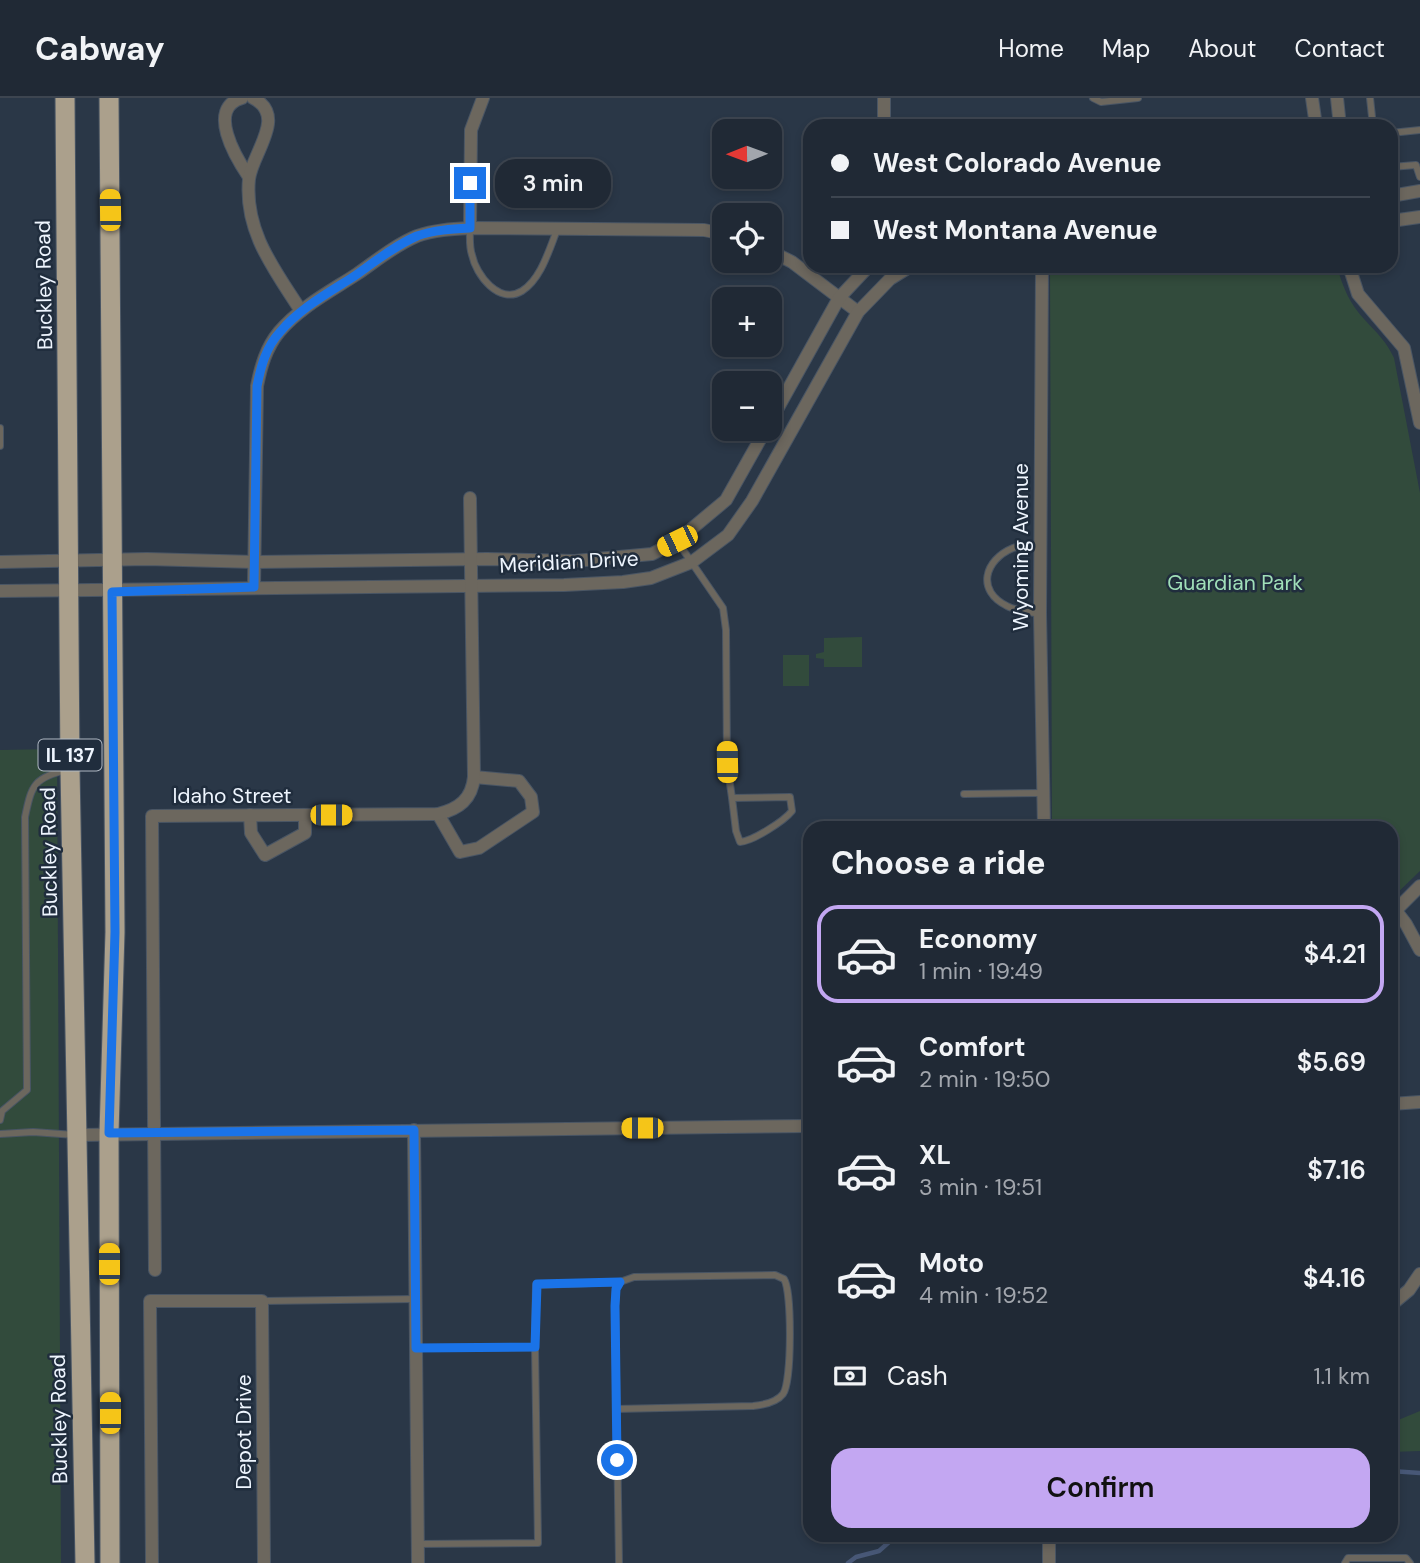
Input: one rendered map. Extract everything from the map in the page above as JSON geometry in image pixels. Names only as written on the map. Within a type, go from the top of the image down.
[{"type":"highway","name":"Buckley Road","points":[[65,98],[70,769],[85,1563]]},
{"type":"highway","name":"IL 137","points":[[109,98],[115,932],[109,1133],[110,1563]]},
{"type":"street","points":[[242,98],[229,104],[225,110],[224,122],[238,161],[249,177]]},
{"type":"street","points":[[253,98],[265,108],[269,119],[263,144],[249,177],[255,233],[275,274],[301,311]]},
{"type":"street","points":[[470,228],[471,130],[483,98]]},
{"type":"street","points":[[884,98],[884,119]]},
{"type":"street","points":[[1312,98],[1315,119]]},
{"type":"street","points":[[1337,98],[1339,119]]},
{"type":"street","points":[[1398,195],[1420,191]]},
{"type":"street","points":[[1398,220],[1420,217]]},
{"type":"street","points":[[254,587],[257,386],[261,365],[270,346],[280,331],[301,311],[407,241],[438,230],[470,228],[712,232]]},
{"type":"street","points":[[782,257],[803,270]]},
{"type":"street","points":[[806,273],[858,312]]},
{"type":"street","points":[[782,400],[839,298],[862,273]]},
{"type":"street","name":"Meridian Drive","points":[[0,591],[112,592],[254,587],[564,585],[651,578],[692,562],[728,535],[752,500],[858,312],[898,273]]},
{"type":"street","name":"Wyoming Avenue","points":[[1042,273],[1040,614],[1044,821]]},
{"type":"street","points":[[1351,273],[1358,294],[1404,348],[1420,423]]},
{"type":"street","name":"Meridian Drive","points":[[0,562],[112,559],[255,562],[575,561],[652,554],[677,541],[726,500],[759,441]]},
{"type":"street","points":[[471,498],[473,790],[464,802],[451,811],[438,814],[460,852],[479,848],[533,812],[531,797],[519,781],[474,777]]},
{"type":"street","name":"Idaho Street","points":[[154,1133],[152,816],[438,814]]},
{"type":"street","points":[[250,816],[251,833],[265,855],[305,832],[305,815]]},
{"type":"street","points":[[1398,908],[1420,886]]},
{"type":"street","points":[[1398,917],[1406,924],[1420,950]]},
{"type":"street","points":[[1398,1103],[1420,1101]]},
{"type":"street","points":[[78,1135],[803,1126]]},
{"type":"street","points":[[414,1130],[418,1563]]},
{"type":"street","points":[[154,1133],[155,1270]]},
{"type":"street","points":[[1398,1299],[1409,1290],[1420,1274]]},
{"type":"street","points":[[152,1563],[150,1301],[262,1301]]},
{"type":"street","name":"Depot Drive","points":[[262,1301],[264,1563]]},
{"type":"street","points":[[1049,1542],[1049,1563]]},
{"type":"lane","points":[[1093,98],[1101,103],[1138,98]]},
{"type":"lane","points":[[1370,98],[1372,119]]},
{"type":"lane","points":[[1398,132],[1420,130]]},
{"type":"lane","points":[[1398,166],[1418,164],[1420,177]]},
{"type":"lane","points":[[470,228],[472,256],[480,271],[497,293],[508,296],[521,292],[531,282],[544,262],[557,230]]},
{"type":"lane","points":[[0,428],[0,446]]},
{"type":"lane","points":[[677,541],[723,608],[726,630],[727,762],[736,831],[740,842],[748,841],[784,819],[792,811],[790,797],[732,798]]},
{"type":"lane","points":[[1040,614],[1008,607],[995,598],[986,583],[988,568],[998,556],[1014,547],[1041,544]]},
{"type":"lane","points":[[0,1120],[2,1111],[27,1090],[25,817],[30,790],[48,775],[70,769]]},
{"type":"lane","points":[[964,794],[1044,793]]},
{"type":"lane","points":[[0,1134],[33,1132],[78,1135]]},
{"type":"lane","points":[[418,1544],[538,1543],[535,1347],[537,1284],[620,1282],[634,1277],[781,1276],[788,1284],[788,1375],[782,1395],[762,1405],[616,1409]]},
{"type":"lane","points":[[619,1563],[615,1306],[616,1289],[620,1282]]},
{"type":"lane","points":[[262,1301],[416,1299]]},
{"type":"lane","points":[[416,1348],[535,1347]]},
{"type":"lane","points":[[1345,1563],[1348,1558],[1406,1558],[1410,1563]]},
{"type":"green space","name":"Guardian Park","points":[[1050,273],[1339,273],[1351,301],[1394,358],[1420,493],[1420,871],[1398,892],[1398,821],[1052,821]]},
{"type":"green space","points":[[862,637],[862,667],[824,667],[824,659],[816,658],[816,654],[824,652],[824,638]]},
{"type":"green space","points":[[783,655],[809,655],[809,686],[783,686]]},
{"type":"green space","points":[[57,749],[61,1563],[0,1563],[0,750]]},
{"type":"green space","points":[[1420,1411],[1420,1451],[1398,1452],[1398,1420]]},
{"type":"waterway","points":[[1398,1471],[1420,1473]]},
{"type":"waterway","points":[[848,1563],[856,1557],[879,1551],[889,1542]]},
{"type":"route","points":[[470,183],[470,228],[438,230],[417,236],[398,246],[301,311],[280,331],[270,346],[261,365],[257,386],[254,587],[112,592],[115,932],[109,1133],[414,1130],[416,1348],[535,1347],[537,1284],[620,1282],[616,1289],[615,1306],[617,1460]]}]
